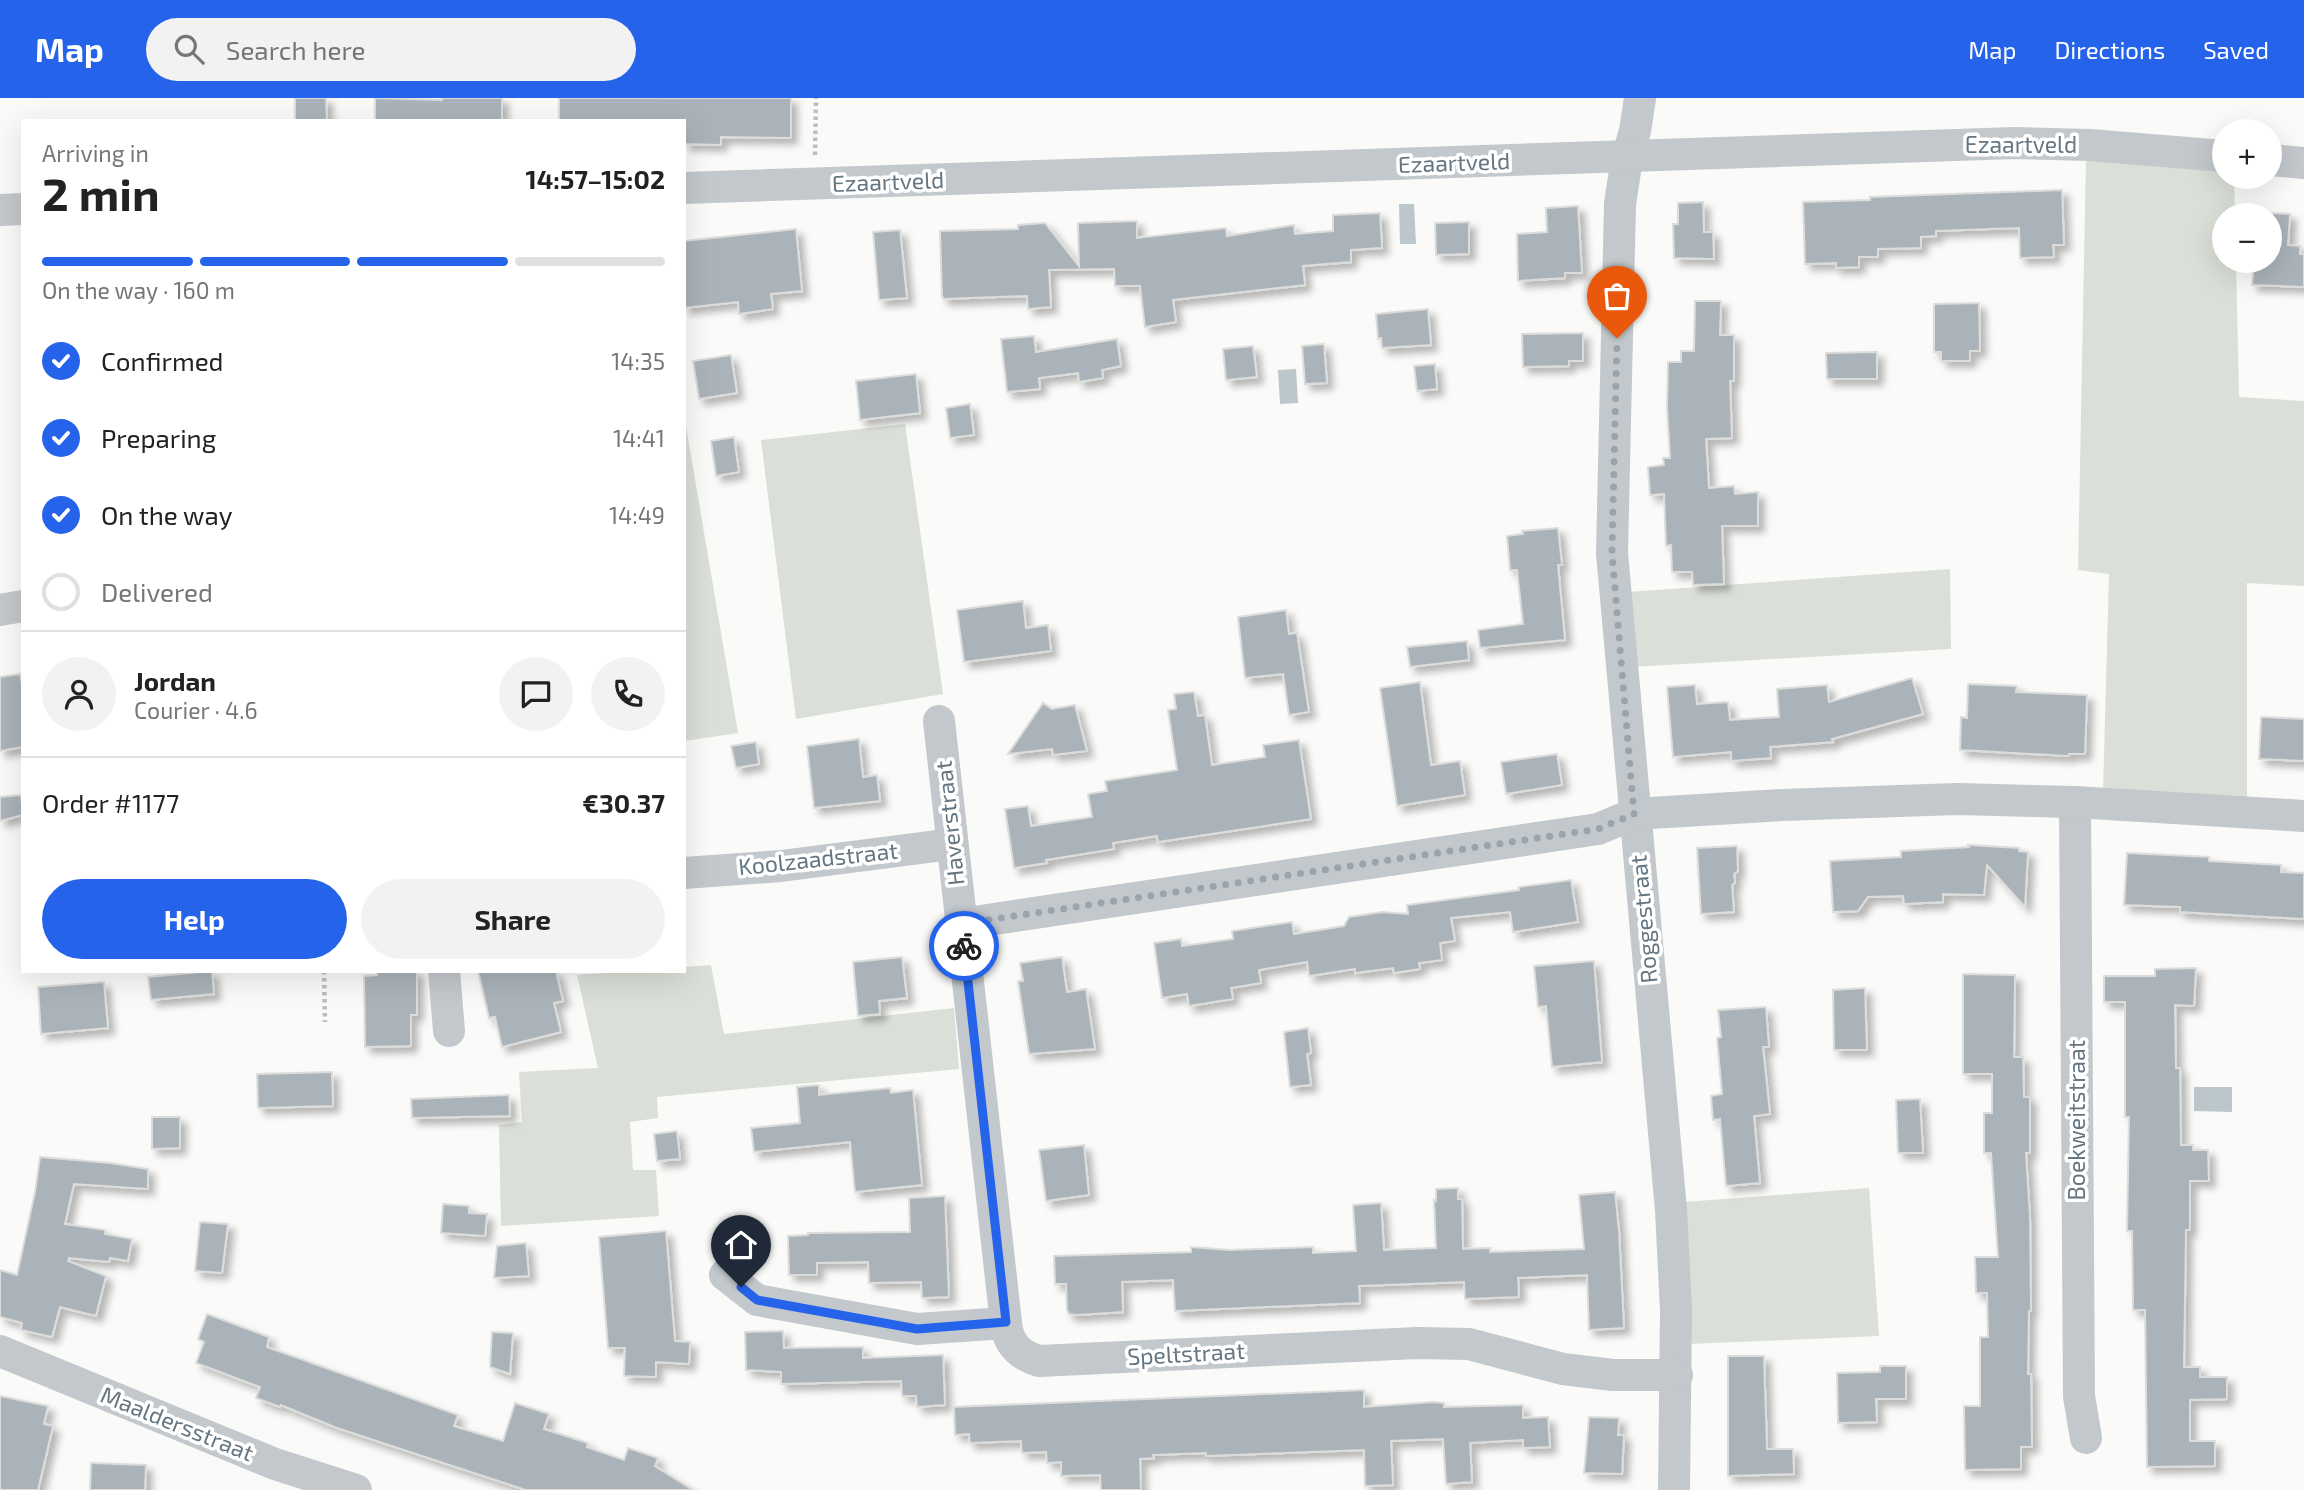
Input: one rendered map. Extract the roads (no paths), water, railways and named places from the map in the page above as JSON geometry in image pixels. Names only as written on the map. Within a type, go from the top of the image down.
[{"type":"street","name":"Roggestraat","points":[[1640,98],[1620,205],[1612,553],[1671,1210],[1677,1375],[1674,1490]]},
{"type":"street","name":"Ezaartveld","points":[[686,188],[2015,144],[2090,145],[2212,155]]},
{"type":"street","points":[[2282,161],[2304,163]]},
{"type":"street","points":[[0,210],[21,209]]},
{"type":"street","points":[[0,610],[21,606]]},
{"type":"street","name":"Haverstraat","points":[[939,721],[1006,1322]]},
{"type":"street","points":[[961,924],[1598,829],[1634,814],[1782,805],[1957,799],[2075,802],[2304,816]]},
{"type":"street","name":"Boekweitstraat","points":[[2075,802],[2079,1396],[2086,1438]]},
{"type":"street","name":"Koolzaadstraat","points":[[686,873],[780,866],[952,844]]},
{"type":"street","points":[[444,973],[449,1031]]},
{"type":"street","points":[[725,1275],[757,1300],[917,1329],[1006,1322]]},
{"type":"street","name":"Speltstraat","points":[[1006,1322],[1007,1336],[1014,1347],[1024,1357],[1039,1361],[1417,1343],[1469,1344],[1563,1369],[1613,1375],[1677,1375]]},
{"type":"street","name":"Maaldersstraat","points":[[0,1351],[275,1464],[356,1490]]}]
